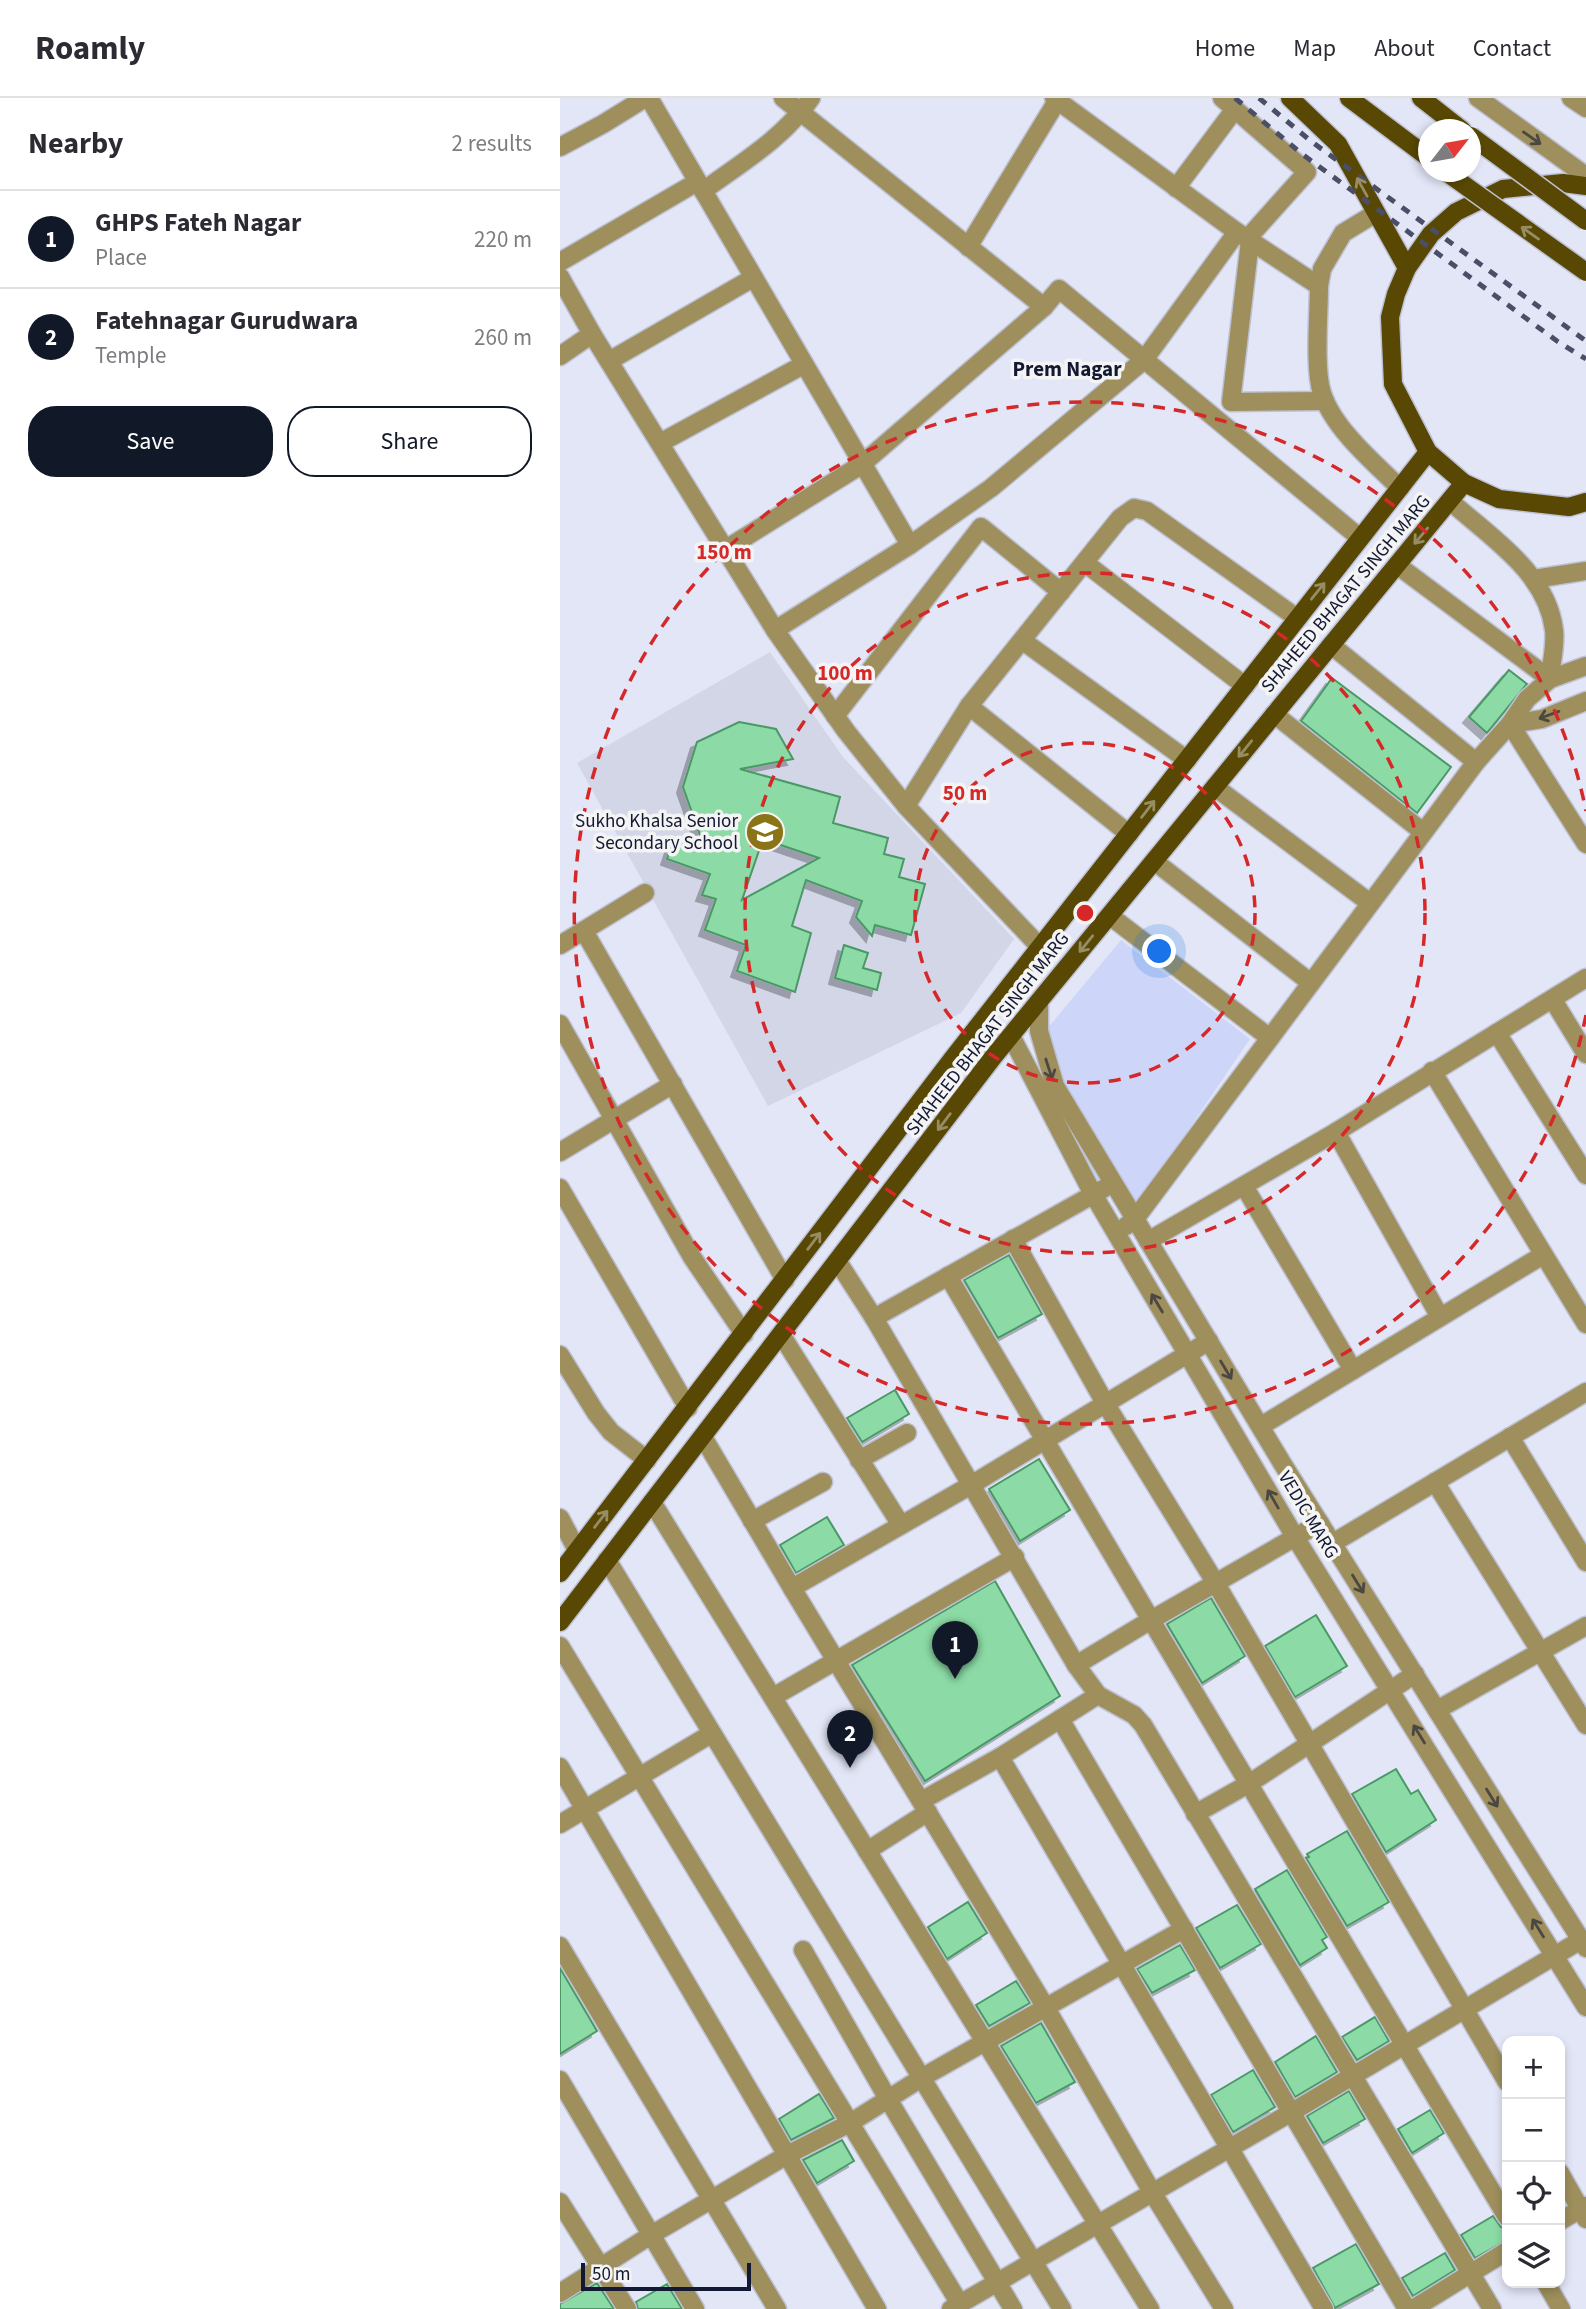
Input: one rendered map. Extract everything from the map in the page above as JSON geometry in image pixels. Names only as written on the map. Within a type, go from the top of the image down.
[{"type":"main road","points":[[1290,98],[1338,144],[1407,268]]},
{"type":"main road","points":[[1349,98],[1418,150]]},
{"type":"main road","points":[[1421,98],[1448,119]]},
{"type":"main road","points":[[1481,143],[1586,221]]},
{"type":"main road","points":[[1460,182],[1586,272]]},
{"type":"main road","points":[[1586,186],[1563,183],[1503,189],[1456,212],[1431,234],[1407,268],[1390,317],[1393,384],[1428,452],[1464,482],[1499,499],[1570,507],[1586,502]]},
{"type":"main road","name":"SHAHEED BHAGAT SINGH MARG","points":[[560,1573],[953,1058],[1428,452]]},
{"type":"main road","name":"SHAHEED BHAGAT SINGH MARG","points":[[560,1622],[1011,1036],[1464,482]]},
{"type":"street","points":[[560,147],[647,98],[910,545]]},
{"type":"street","points":[[783,98],[806,105],[968,247],[1044,307]]},
{"type":"street","points":[[1478,98],[1586,176]]},
{"type":"street","points":[[1571,98],[1586,108]]},
{"type":"street","points":[[968,247],[1056,99],[1176,188],[1319,286]]},
{"type":"street","points":[[775,630],[910,545],[991,488],[1144,360],[1245,237],[1307,172],[1229,104],[1176,188]]},
{"type":"street","points":[[560,262],[700,186],[768,144],[806,105]]},
{"type":"street","points":[[1377,214],[1343,233],[1322,269],[1319,286],[1321,390],[1329,412],[1400,488]]},
{"type":"street","points":[[1245,237],[1231,402],[1325,401]]},
{"type":"street","points":[[560,276],[592,334],[775,630],[835,716],[906,806],[1041,948]]},
{"type":"street","points":[[609,361],[753,278]]},
{"type":"street","points":[[726,549],[861,465],[1044,307],[1059,289],[1360,538]]},
{"type":"street","points":[[560,356],[592,334]]},
{"type":"street","points":[[660,443],[803,365]]},
{"type":"street","points":[[1450,502],[1534,579],[1548,603],[1554,631],[1550,679]]},
{"type":"street","points":[[906,806],[969,706],[1120,518],[1134,508],[1147,511],[1297,618]]},
{"type":"street","points":[[835,716],[981,527],[1061,592]]},
{"type":"street","points":[[1085,563],[1245,686]]},
{"type":"street","points":[[1397,565],[1550,679]]},
{"type":"street","points":[[1534,579],[1586,571]]},
{"type":"street","points":[[1023,641],[1187,761]]},
{"type":"street","points":[[1331,645],[1475,762]]},
{"type":"street","points":[[1117,1235],[1135,1219],[1475,762],[1510,724],[1527,699],[1550,679],[1586,666]]},
{"type":"street","points":[[1510,724],[1542,719],[1586,701]]},
{"type":"street","points":[[969,706],[1129,834]]},
{"type":"street","points":[[1274,714],[1423,832]]},
{"type":"street","points":[[1510,724],[1580,820],[1586,844]]},
{"type":"street","points":[[1215,787],[1370,903]]},
{"type":"street","points":[[1154,861],[1311,983]]},
{"type":"street","points":[[560,945],[645,893]]},
{"type":"street","points":[[1110,916],[1270,1038]]},
{"type":"street","points":[[584,931],[785,1280]]},
{"type":"street","points":[[1148,1241],[1336,1132],[1586,978]]},
{"type":"street","points":[[1553,1000],[1586,1054]]},
{"type":"street","name":"VEDIC MARG","points":[[1039,1002],[1039,1031],[1055,1086],[1320,1523],[1583,1944]]},
{"type":"street","points":[[560,1024],[692,1257],[744,1334]]},
{"type":"street","points":[[1497,1033],[1586,1175]]},
{"type":"street","name":"VEDIC MARG","points":[[1011,1036],[1093,1194],[1295,1537],[1586,2007]]},
{"type":"street","points":[[1432,1071],[1586,1324]]},
{"type":"street","points":[[560,1152],[673,1084]]},
{"type":"street","points":[[1336,1132],[1440,1317]]},
{"type":"street","points":[[874,1318],[1113,1183]]},
{"type":"street","points":[[1244,1186],[1353,1370]]},
{"type":"street","points":[[560,1188],[688,1408]]},
{"type":"street","points":[[1013,1239],[1105,1403],[1215,1582],[1502,2073]]},
{"type":"street","points":[[1261,1426],[1543,1255]]},
{"type":"street","points":[[838,1262],[874,1318],[1076,1665],[1098,1695],[1134,1715],[1143,1725],[1492,2309]]},
{"type":"street","points":[[948,1276],[1502,2209]]},
{"type":"street","points":[[782,1336],[901,1525]]},
{"type":"street","points":[[792,1588],[971,1485],[1209,1341]]},
{"type":"street","points":[[560,1354],[596,1413],[611,1432],[648,1460]]},
{"type":"street","points":[[1333,1544],[1586,1392]]},
{"type":"street","points":[[859,1460],[908,1433]]},
{"type":"street","points":[[702,1437],[1224,2309]]},
{"type":"street","points":[[1510,1437],[1586,1562]]},
{"type":"street","points":[[752,1521],[823,1482]]},
{"type":"street","points":[[1435,1482],[1586,1724]]},
{"type":"street","points":[[652,1502],[1150,2309]]},
{"type":"street","points":[[560,1518],[577,1550]]},
{"type":"street","points":[[1076,1665],[1320,1523]]},
{"type":"street","points":[[773,1697],[1015,1557]]},
{"type":"street","points":[[607,1560],[1062,2309]]},
{"type":"street","points":[[1437,1710],[1586,1626]]},
{"type":"street","points":[[560,1646],[850,2123],[956,2307],[1292,2112],[1555,1955],[1583,1944]]},
{"type":"street","points":[[1195,1814],[1310,1745],[1415,1674]]},
{"type":"street","points":[[867,1851],[925,1807],[1098,1695]]},
{"type":"street","points":[[1060,1719],[1407,2309]]},
{"type":"street","points":[[560,1824],[711,1734]]},
{"type":"street","points":[[1000,1757],[1324,2309]]},
{"type":"street","points":[[560,1766],[877,2309]]},
{"type":"street","points":[[560,2293],[711,2199],[787,2155],[850,2123],[923,2077],[1184,1929]]},
{"type":"street","points":[[560,1946],[777,2309]]},
{"type":"street","points":[[803,1950],[1013,2309]]},
{"type":"street","points":[[560,2080],[695,2309]]},
{"type":"street","points":[[1565,2181],[1584,2212],[1565,2219]]},
{"type":"street","points":[[560,2202],[627,2309]]},
{"type":"street","points":[[1412,2309],[1502,2254]]},
{"type":"street","points":[[1549,2288],[1561,2309]]},
{"type":"shaded area","name":"Sukho Khalsa Senior Secondary School","points":[[770,652],[843,757],[1014,939],[961,1013],[768,1106],[577,763]]},
{"type":"shaded area","points":[[1121,940],[1250,1039],[1129,1217],[1052,1126],[1070,1094],[1037,1041]]},
{"type":"building","points":[[1509,670],[1527,684],[1487,733],[1469,717]]},
{"type":"building","points":[[1332,678],[1451,767],[1417,813],[1301,721]]},
{"type":"building","points":[[739,722],[776,729],[793,759],[740,769],[840,797],[833,823],[888,838],[884,854],[904,859],[899,877],[925,884],[911,935],[875,925],[872,936],[856,917],[862,901],[806,880],[792,926],[811,933],[795,992],[737,971],[746,945],[705,930],[716,899],[702,895],[710,874],[667,859],[674,838],[705,849],[683,787],[697,742]],"holes":[[[763,839],[819,858],[742,900]]]},
{"type":"building","points":[[844,945],[868,953],[863,968],[881,973],[877,990],[835,978]]},
{"type":"building","points":[[1009,1255],[1042,1314],[998,1338],[964,1280]]},
{"type":"building","points":[[895,1390],[909,1414],[862,1442],[847,1418]]},
{"type":"building","points":[[1039,1459],[1070,1510],[1020,1541],[989,1489]]},
{"type":"building","points":[[827,1517],[844,1545],[796,1573],[780,1545]]},
{"type":"building","points":[[995,1581],[1060,1696],[925,1781],[852,1665]]},
{"type":"building","points":[[1211,1598],[1245,1656],[1202,1683],[1167,1624]]},
{"type":"building","points":[[1316,1615],[1347,1666],[1295,1697],[1265,1646]]},
{"type":"building","points":[[1396,1769],[1411,1794],[1418,1790],[1436,1820],[1386,1852],[1352,1794]]},
{"type":"building","points":[[1347,1831],[1389,1902],[1347,1926],[1306,1858],[1309,1857],[1307,1854]]},
{"type":"building","points":[[1287,1870],[1327,1937],[1322,1940],[1327,1948],[1300,1965],[1255,1889]]},
{"type":"building","points":[[968,1902],[987,1933],[947,1959],[928,1927]]},
{"type":"building","points":[[1237,1905],[1261,1944],[1220,1968],[1196,1928]]},
{"type":"building","points":[[1180,1945],[1195,1970],[1152,1993],[1137,1969]]},
{"type":"building","points":[[560,1968],[597,2031],[560,2054]]},
{"type":"building","points":[[1016,1981],[1030,2003],[989,2026],[976,2005]]},
{"type":"building","points":[[1375,2017],[1389,2041],[1357,2060],[1342,2037]]},
{"type":"building","points":[[1041,2023],[1075,2082],[1036,2103],[1001,2046]]},
{"type":"building","points":[[1316,2036],[1337,2072],[1295,2097],[1275,2062]]},
{"type":"building","points":[[1253,2070],[1275,2107],[1233,2132],[1211,2095]]},
{"type":"building","points":[[1349,2091],[1365,2119],[1323,2143],[1307,2116]]},
{"type":"building","points":[[819,2094],[834,2118],[791,2140],[779,2119]]},
{"type":"building","points":[[1430,2110],[1444,2133],[1412,2153],[1398,2129]]},
{"type":"building","points":[[842,2140],[854,2161],[817,2183],[803,2160]]},
{"type":"building","points":[[1493,2216],[1502,2227],[1502,2243],[1475,2258],[1461,2235]]},
{"type":"building","points":[[1356,2244],[1379,2284],[1335,2308],[1313,2268]]},
{"type":"building","points":[[1445,2253],[1455,2270],[1413,2296],[1402,2278]]},
{"type":"building","points":[[597,2283],[614,2309],[560,2309],[560,2304]]},
{"type":"building","points":[[667,2284],[682,2309],[638,2309],[636,2302]]},
{"type":"railway","points":[[1235,98],[1302,154],[1557,341],[1586,359]]},
{"type":"railway","points":[[1259,98],[1312,142],[1586,341]]},
{"type":"place","name":"Sukho Khalsa Senior Secondary School","points":[[765,832]]},
{"type":"place","name":"GHPS Fateh Nagar","points":[[955,1679]]},
{"type":"place","name":"Fatehnagar Gurudwara","points":[[850,1768]]},
{"type":"district","name":"Prem Nagar","points":[[1067,369]]}]
